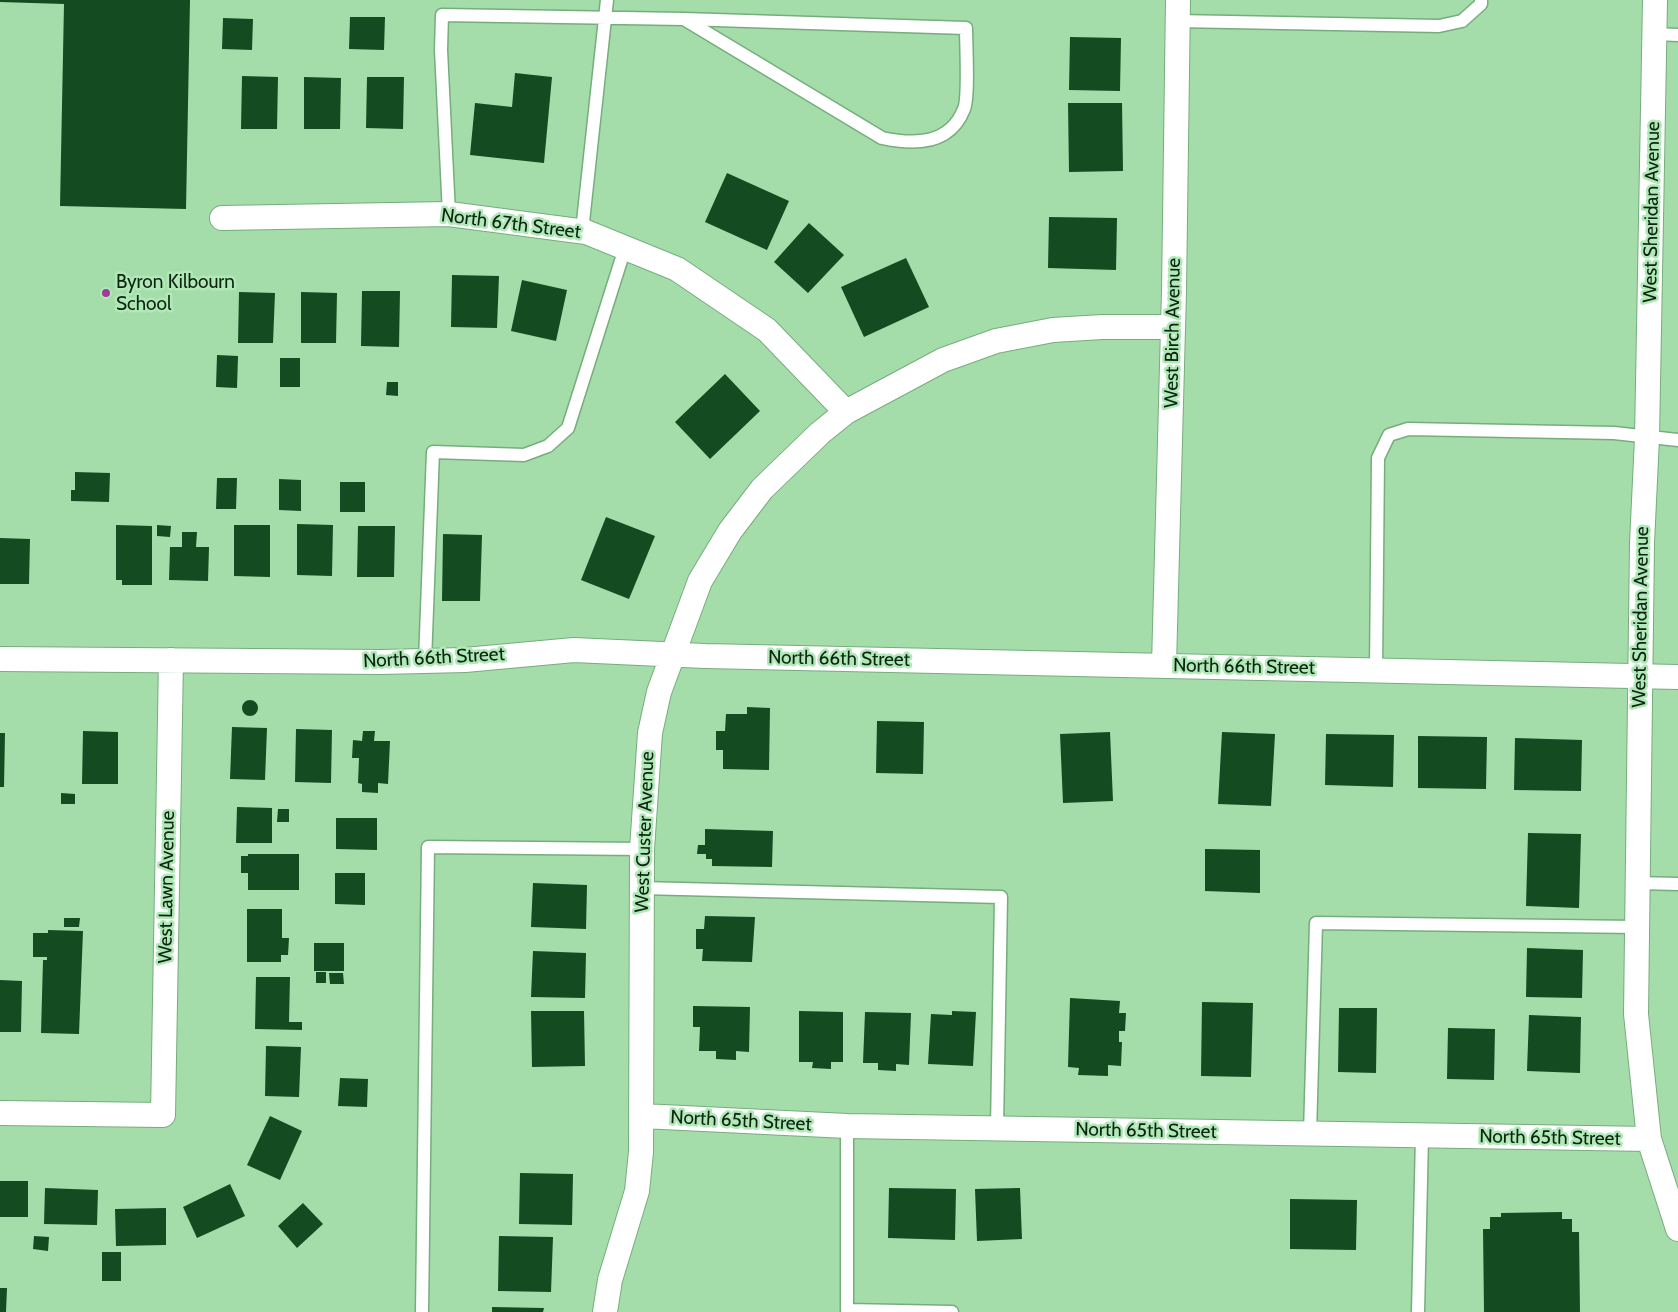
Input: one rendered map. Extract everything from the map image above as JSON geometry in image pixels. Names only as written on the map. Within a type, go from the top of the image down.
[{"type":"street","name":"West Sheridan Avenue","points":[[1655,0],[1666,34],[1642,543],[1636,1014],[1649,1139],[1678,1229]]},
{"type":"street","name":"West Birch Avenue","points":[[1164,665],[1173,327],[1177,11]]},
{"type":"street","name":"North 67th Street","points":[[222,218],[449,214],[582,231],[676,269],[767,330],[846,412]]},
{"type":"street","points":[[846,412],[944,360],[996,341],[1053,330],[1102,327],[1173,327]]},
{"type":"street","name":"West Custer Avenue","points":[[605,1312],[610,1280],[637,1191],[642,1116],[642,849],[650,733],[659,692],[700,581],[730,530],[762,489],[820,433],[846,412]]},
{"type":"street","name":"North 66th Street","points":[[0,660],[425,661],[574,650],[672,654],[1678,677]]},
{"type":"street","name":"West Lawn Avenue","points":[[0,1113],[163,1115],[172,660]]},
{"type":"street","name":"North 65th Street","points":[[642,1116],[847,1126],[1649,1139]]},
{"type":"lane","points":[[582,231],[607,0]]},
{"type":"lane","points":[[1177,11],[1439,26],[1462,21],[1481,4],[1481,0]]},
{"type":"lane","points":[[449,214],[441,50],[442,15],[605,17],[684,19],[966,28],[965,108],[953,129],[931,141],[906,143],[882,138],[684,19]]},
{"type":"lane","points":[[425,661],[433,452],[524,455],[548,446],[568,428],[625,248]]},
{"type":"lane","points":[[1376,670],[1378,458],[1390,435],[1408,429],[1614,434],[1678,440]]},
{"type":"lane","points":[[422,1312],[428,847],[642,849]]},
{"type":"lane","points":[[1637,884],[1678,884]]},
{"type":"lane","points":[[641,888],[1000,896],[996,1128]]},
{"type":"lane","points":[[1310,1134],[1316,923],[1636,927]]},
{"type":"lane","points":[[847,1126],[847,1310],[952,1312]]},
{"type":"lane","points":[[1418,1312],[1422,1136]]},
{"type":"building","points":[[0,0],[190,0],[186,209],[60,206],[64,4],[0,2]]},
{"type":"building","points":[[350,17],[385,17],[384,50],[349,49]]},
{"type":"building","points":[[223,18],[253,19],[252,50],[222,49]]},
{"type":"building","points":[[1070,37],[1121,38],[1120,91],[1069,90]]},
{"type":"building","points":[[515,73],[552,77],[544,163],[470,155],[475,103],[512,107]]},
{"type":"building","points":[[242,76],[278,77],[277,129],[241,129]]},
{"type":"building","points":[[304,77],[341,78],[340,129],[304,129]]},
{"type":"building","points":[[367,77],[404,77],[403,129],[366,128]]},
{"type":"building","points":[[1068,103],[1122,103],[1123,171],[1069,172]]},
{"type":"building","points":[[727,173],[789,201],[767,250],[705,222]]},
{"type":"building","points":[[1049,217],[1117,218],[1116,270],[1048,268]]},
{"type":"building","points":[[809,223],[844,255],[808,293],[774,262]]},
{"type":"building","points":[[906,258],[929,307],[864,337],[841,287]]},
{"type":"building","points":[[452,275],[499,276],[497,328],[451,327]]},
{"type":"building","points":[[522,280],[567,290],[556,341],[511,331]]},
{"type":"building","points":[[362,291],[400,291],[399,347],[361,346]]},
{"type":"building","points":[[239,292],[275,293],[273,343],[238,343]]},
{"type":"building","points":[[301,292],[337,293],[336,343],[301,343]]},
{"type":"building","points":[[217,355],[238,356],[237,388],[216,387]]},
{"type":"building","points":[[280,358],[300,358],[300,387],[280,387]]},
{"type":"building","points":[[725,374],[760,411],[710,459],[675,422]]},
{"type":"building","points":[[387,382],[398,382],[398,396],[386,395]]},
{"type":"building","points":[[75,472],[110,473],[109,502],[71,501],[71,490],[75,490]]},
{"type":"building","points":[[217,478],[237,478],[236,509],[216,509]]},
{"type":"building","points":[[279,479],[301,480],[301,511],[279,510]]},
{"type":"building","points":[[340,482],[365,482],[365,512],[340,512]]},
{"type":"building","points":[[606,517],[655,536],[629,599],[581,580]]},
{"type":"building","points":[[297,524],[333,525],[332,576],[297,575]]},
{"type":"building","points":[[116,525],[152,526],[152,585],[122,585],[122,580],[116,580]]},
{"type":"building","points":[[157,525],[171,526],[170,537],[157,536]]},
{"type":"building","points":[[234,525],[270,525],[270,577],[234,576]]},
{"type":"building","points":[[358,526],[395,526],[394,577],[357,577]]},
{"type":"building","points":[[182,532],[197,532],[196,547],[209,547],[208,581],[169,580],[170,547],[182,547]]},
{"type":"building","points":[[443,534],[482,535],[480,601],[442,601]]},
{"type":"building","points":[[0,538],[30,539],[29,584],[0,584]]},
{"type":"building","points":[[250,700],[256,702],[258,708],[256,714],[250,716],[244,714],[242,708],[244,702]]},
{"type":"building","points":[[747,707],[770,708],[769,770],[723,769],[723,750],[716,750],[716,731],[725,731],[726,714],[747,714]]},
{"type":"building","points":[[877,721],[924,722],[923,774],[876,773]]},
{"type":"building","points":[[232,727],[267,728],[265,780],[230,779]]},
{"type":"building","points":[[296,729],[332,730],[331,783],[295,782]]},
{"type":"building","points":[[83,731],[118,732],[118,784],[82,784]]},
{"type":"building","points":[[363,731],[375,731],[374,741],[390,741],[388,784],[378,783],[378,793],[362,792],[362,784],[358,783],[359,758],[352,758],[353,740],[362,741]]},
{"type":"building","points":[[1110,732],[1113,801],[1063,803],[1060,734]]},
{"type":"building","points":[[1222,732],[1275,734],[1271,806],[1218,804]]},
{"type":"building","points":[[0,733],[5,733],[4,787],[0,787]]},
{"type":"building","points":[[1326,734],[1394,735],[1393,787],[1325,785]]},
{"type":"building","points":[[1418,736],[1487,737],[1486,789],[1418,788]]},
{"type":"building","points":[[1515,738],[1582,740],[1581,791],[1514,790]]},
{"type":"building","points":[[61,793],[75,794],[75,804],[61,804]]},
{"type":"building","points":[[237,807],[272,808],[272,843],[236,843]]},
{"type":"building","points":[[278,809],[289,809],[289,822],[277,822]]},
{"type":"building","points":[[336,818],[377,818],[377,850],[336,849]]},
{"type":"building","points":[[705,829],[773,831],[772,867],[712,866],[712,859],[706,859],[706,854],[697,854],[698,845],[705,845]]},
{"type":"building","points":[[1528,833],[1581,834],[1579,908],[1526,906]]},
{"type":"building","points":[[1205,849],[1260,850],[1260,893],[1205,891]]},
{"type":"building","points":[[248,854],[299,854],[299,890],[248,890],[248,873],[241,873],[241,856],[248,856]]},
{"type":"building","points":[[335,873],[365,873],[365,905],[335,904]]},
{"type":"building","points":[[533,883],[587,885],[586,929],[531,927]]},
{"type":"building","points":[[247,909],[282,909],[282,938],[289,938],[288,955],[281,955],[281,962],[247,962]]},
{"type":"building","points":[[705,916],[755,917],[752,962],[702,961],[703,949],[696,949],[696,929],[704,929]]},
{"type":"building","points":[[64,918],[80,918],[79,927],[64,927]]},
{"type":"building","points":[[48,930],[83,931],[79,1034],[41,1033],[43,960],[47,960],[47,957],[33,957],[33,933],[48,933]]},
{"type":"building","points":[[314,943],[344,943],[344,971],[314,971]]},
{"type":"building","points":[[1527,948],[1583,950],[1582,998],[1526,997]]},
{"type":"building","points":[[533,951],[586,953],[585,998],[531,997]]},
{"type":"building","points":[[316,972],[326,972],[326,983],[316,983]]},
{"type":"building","points":[[329,973],[343,973],[344,984],[330,984]]},
{"type":"building","points":[[256,977],[290,977],[289,1022],[302,1022],[302,1030],[255,1029]]},
{"type":"building","points":[[0,980],[22,981],[21,1032],[0,1032]]},
{"type":"building","points":[[1070,998],[1120,1001],[1119,1013],[1126,1013],[1125,1031],[1119,1031],[1119,1042],[1122,1042],[1121,1066],[1108,1065],[1108,1076],[1078,1075],[1079,1068],[1068,1067]]},
{"type":"building","points":[[1202,1002],[1253,1003],[1251,1077],[1201,1076]]},
{"type":"building","points":[[693,1006],[750,1007],[749,1052],[736,1051],[736,1060],[716,1059],[716,1051],[699,1051],[700,1027],[693,1027]]},
{"type":"building","points":[[1339,1008],[1377,1008],[1376,1073],[1338,1072]]},
{"type":"building","points":[[531,1011],[584,1011],[585,1066],[532,1067]]},
{"type":"building","points":[[799,1011],[843,1012],[843,1062],[831,1062],[831,1069],[812,1068],[813,1062],[799,1062]]},
{"type":"building","points":[[952,1011],[976,1012],[973,1066],[928,1064],[931,1014],[952,1015]]},
{"type":"building","points":[[865,1012],[911,1013],[909,1065],[896,1064],[896,1071],[878,1070],[878,1063],[863,1063]]},
{"type":"building","points":[[1529,1015],[1581,1017],[1580,1073],[1527,1071]]},
{"type":"building","points":[[1448,1028],[1495,1029],[1494,1080],[1447,1079]]},
{"type":"building","points":[[266,1046],[301,1047],[299,1097],[265,1096]]},
{"type":"building","points":[[340,1078],[368,1079],[367,1107],[338,1106]]},
{"type":"building","points":[[270,1116],[302,1131],[280,1180],[247,1165]]},
{"type":"building","points":[[520,1173],[573,1174],[572,1225],[519,1224]]},
{"type":"building","points":[[0,1181],[28,1181],[28,1217],[0,1217]]},
{"type":"building","points":[[230,1184],[245,1216],[197,1238],[183,1207]]},
{"type":"building","points":[[45,1188],[98,1190],[97,1225],[44,1224]]},
{"type":"building","points":[[889,1188],[956,1189],[955,1240],[888,1238]]},
{"type":"building","points":[[1020,1188],[1022,1239],[977,1241],[975,1189]]},
{"type":"building","points":[[1290,1199],[1357,1200],[1356,1250],[1290,1249]]},
{"type":"building","points":[[303,1203],[323,1224],[297,1248],[278,1226]]},
{"type":"building","points":[[166,1208],[166,1245],[116,1246],[115,1209]]},
{"type":"building","points":[[1562,1212],[1562,1219],[1572,1219],[1572,1232],[1579,1232],[1580,1312],[1484,1312],[1483,1229],[1490,1229],[1490,1217],[1501,1217],[1501,1213]]},
{"type":"building","points":[[34,1236],[49,1237],[48,1251],[33,1249]]},
{"type":"building","points":[[499,1236],[553,1237],[551,1292],[498,1291]]},
{"type":"building","points":[[102,1252],[121,1252],[121,1281],[102,1281]]},
{"type":"building","points":[[0,1288],[7,1288],[6,1312],[0,1312]]},
{"type":"building","points":[[492,1307],[544,1308],[543,1312],[492,1312]]},
{"type":"place","name":"Byron Kilbourn School","points":[[106,293]]}]
